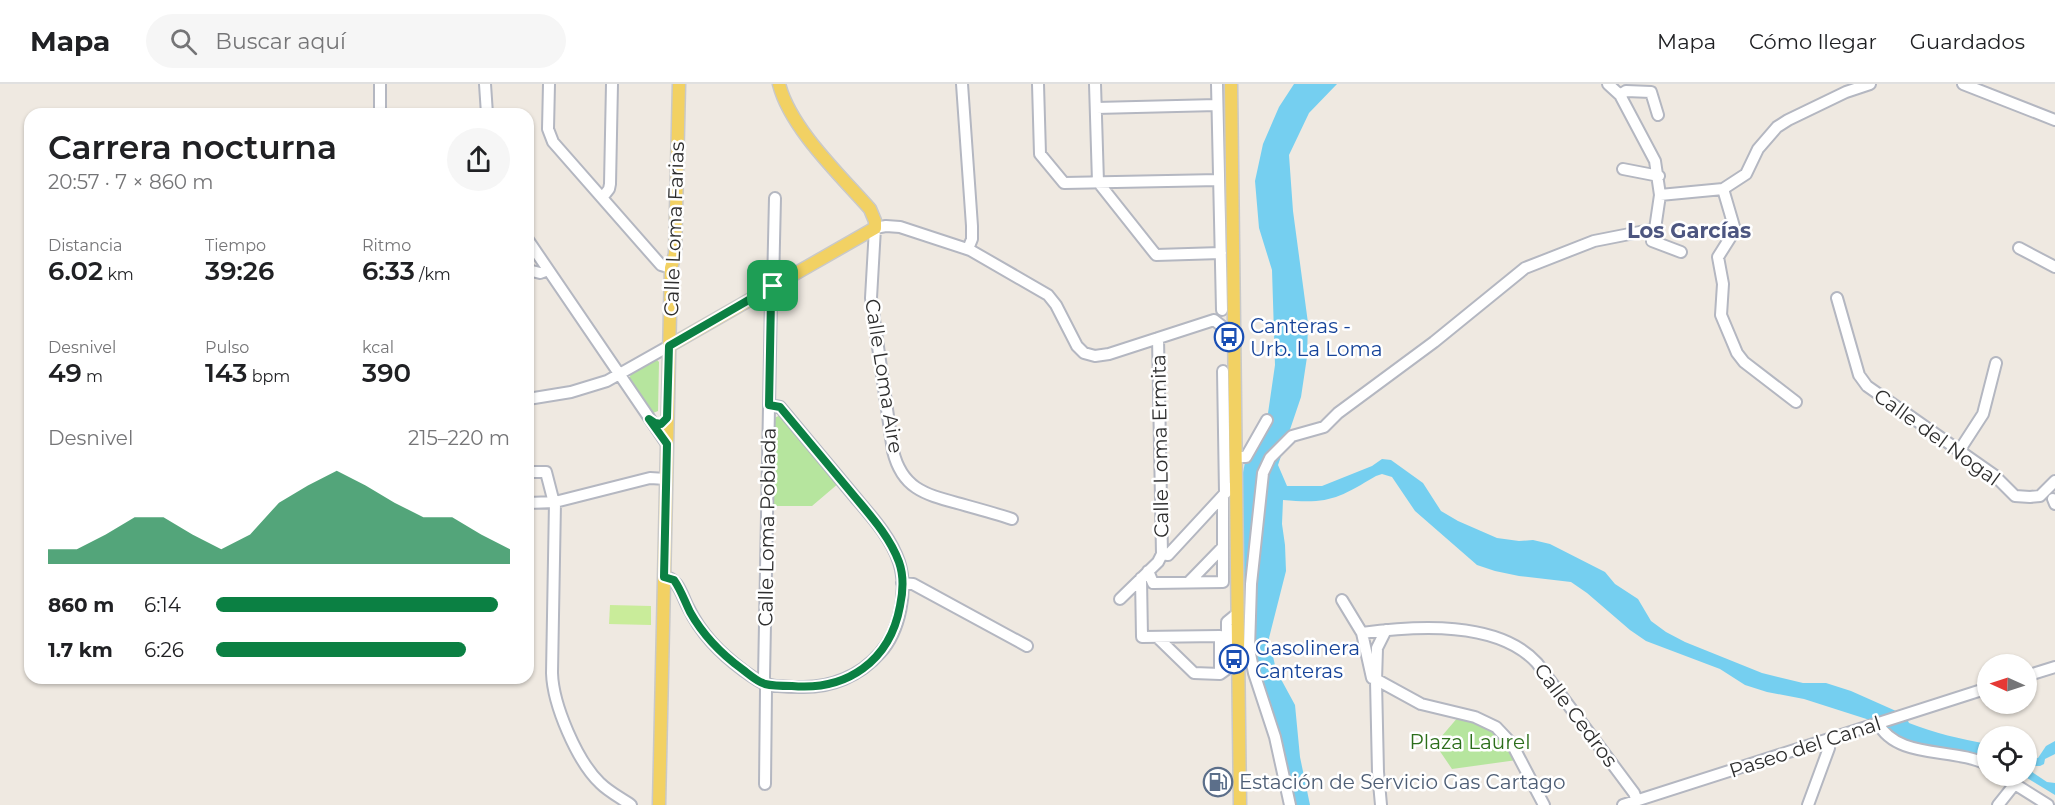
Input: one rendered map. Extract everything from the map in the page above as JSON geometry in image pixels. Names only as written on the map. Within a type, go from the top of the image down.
[{"type":"main road","name":"Calle Loma Farias","points":[[659,805],[671,268],[675,254],[679,84]]},
{"type":"main road","points":[[669,346],[875,228],[870,209],[794,120],[784,101],[779,84]]},
{"type":"main road","points":[[1231,84],[1228,310],[1235,331],[1236,457],[1228,492],[1238,613],[1240,805]]},
{"type":"street","points":[[380,84],[380,108]]},
{"type":"street","points":[[485,84],[487,108]]},
{"type":"street","points":[[549,84],[548,126],[555,146],[661,265],[671,268]]},
{"type":"street","points":[[602,198],[610,184],[612,84]]},
{"type":"street","points":[[962,84],[972,226],[972,239],[968,249]]},
{"type":"street","points":[[1038,84],[1040,154],[1064,183],[1219,180]]},
{"type":"street","points":[[1095,84],[1098,182],[1156,255],[1221,253]]},
{"type":"street","points":[[875,228],[900,227],[968,249],[1048,295],[1056,305],[1077,346],[1084,353],[1102,356],[1214,320],[1228,310],[1221,253],[1217,84]]},
{"type":"street","points":[[1608,84],[1620,95],[1655,161],[1660,195],[1652,241],[1681,252]]},
{"type":"street","points":[[1660,195],[1723,189],[1746,174],[1758,149],[1777,128],[1788,120],[1846,92],[1870,84]]},
{"type":"street","points":[[1963,84],[2055,120]]},
{"type":"street","points":[[1620,95],[1626,91],[1651,92],[1658,115]]},
{"type":"street","points":[[1096,108],[1217,105]]},
{"type":"street","points":[[1623,169],[1659,176]]},
{"type":"street","points":[[1723,189],[1735,231],[1718,257],[1723,284],[1721,315],[1737,353],[1744,362],[1796,402]]},
{"type":"street","name":"Calle Loma Poblada","points":[[765,784],[766,684],[764,678],[775,198]]},
{"type":"street","name":"Calle Loma Aire","points":[[875,228],[871,298],[893,451],[898,465],[911,484],[924,493],[1012,519]]},
{"type":"street","points":[[1290,805],[1275,737],[1254,673],[1249,649],[1251,584],[1263,472],[1267,464],[1279,447],[1292,436],[1324,427],[1338,413],[1434,342],[1526,268],[1594,241],[1655,229]]},
{"type":"street","points":[[2019,248],[2055,267]]},
{"type":"street","points":[[534,249],[667,444]]},
{"type":"street","points":[[534,272],[540,273],[548,270]]},
{"type":"street","name":"Calle del Nogal","points":[[1837,297],[1855,363],[1864,383],[1994,476],[2015,496],[2040,496],[2055,481]]},
{"type":"street","points":[[1214,320],[1228,331],[1235,331]]},
{"type":"street","name":"Calle Loma Ermita","points":[[1158,338],[1162,554]]},
{"type":"street","points":[[534,398],[580,390],[607,381],[669,346]]},
{"type":"street","points":[[1959,452],[1983,414],[1996,363]]},
{"type":"street","points":[[1145,575],[1153,583],[1223,582],[1223,547],[1228,492],[1223,371]]},
{"type":"street","points":[[664,577],[674,580],[698,625],[714,646],[737,666],[766,684],[799,687],[822,686],[846,678],[863,669],[884,648],[892,633],[899,610],[902,583],[899,562],[879,527],[780,407],[769,405]]},
{"type":"street","points":[[649,419],[661,424],[666,420],[668,410]]},
{"type":"street","points":[[1236,457],[1246,457],[1267,420]]},
{"type":"street","points":[[534,472],[546,472],[554,503],[552,673],[555,698],[570,734],[591,773],[605,787],[631,805]]},
{"type":"street","points":[[534,503],[554,503],[650,478],[666,479]]},
{"type":"street","points":[[1120,599],[1158,562],[1162,554],[1168,555],[1228,492]]},
{"type":"street","points":[[1188,582],[1223,547]]},
{"type":"street","points":[[1145,575],[1142,637],[1220,636],[1223,672]]},
{"type":"street","points":[[902,583],[913,584],[1027,646]]},
{"type":"street","points":[[1342,600],[1362,633],[1376,708]]},
{"type":"street","points":[[1223,672],[1227,622],[1238,613]]},
{"type":"street","name":"Calle Cedros","points":[[1362,633],[1407,628],[1472,632],[1500,639],[1524,651],[1544,672],[1634,793],[1637,801]]},
{"type":"street","points":[[1381,805],[1376,681],[1377,648],[1386,630]]},
{"type":"street","points":[[1157,637],[1194,673],[1223,672]]},
{"type":"street","points":[[2037,672],[2055,666]]},
{"type":"street","points":[[1376,681],[1421,704],[1475,717],[1496,727],[1512,744],[1544,805]]},
{"type":"street","name":"Paseo del Canal","points":[[1624,805],[1977,691]]},
{"type":"street","points":[[1878,723],[1889,737],[1904,745],[1977,760]]},
{"type":"street","points":[[1808,805],[1829,747],[1826,740]]},
{"type":"street","points":[[1998,805],[2013,786]]},
{"type":"street","points":[[2016,786],[2048,805]]},
{"type":"green space","points":[[657,360],[659,362],[658,411],[653,413],[629,379],[631,374]]},
{"type":"green space","points":[[781,415],[839,483],[812,506],[775,506],[772,503],[772,470],[775,467],[776,443],[773,439],[774,418]]},
{"type":"green space","points":[[610,605],[651,606],[651,625],[609,624]]},
{"type":"green space","name":"Plaza Laurel","points":[[1459,716],[1496,727],[1517,760],[1452,769],[1435,744]]},
{"type":"water","points":[[1294,84],[1337,84],[1309,113],[1289,155],[1293,211],[1308,323],[1307,357],[1301,397],[1278,465],[1287,486],[1322,486],[1372,466],[1382,459],[1391,460],[1423,483],[1441,511],[1458,521],[1497,538],[1533,540],[1550,544],[1605,572],[1615,584],[1638,599],[1651,621],[1685,642],[1762,673],[1803,683],[1826,683],[1851,691],[1905,715],[1909,723],[1977,742],[1977,762],[1912,748],[1879,723],[1804,699],[1745,685],[1720,669],[1646,641],[1571,582],[1519,576],[1477,565],[1415,511],[1392,477],[1382,474],[1332,498],[1311,501],[1283,500],[1282,524],[1286,571],[1269,638],[1276,670],[1295,705],[1300,757],[1310,805],[1287,805],[1273,738],[1251,671],[1243,669],[1240,488],[1246,457],[1267,420],[1275,365],[1272,270],[1259,228],[1255,181],[1263,144],[1279,107]]},
{"type":"water","points":[[2055,741],[2055,754],[2045,759],[2044,764],[2037,766],[2037,758],[2046,746]]},
{"type":"water","points":[[2037,775],[2047,782],[2055,783],[2055,795],[2037,784]]},
{"type":"place","name":"Canteras - Urb. La Loma","points":[[1229,337]]},
{"type":"place","name":"Gasolinera Canteras","points":[[1234,659]]},
{"type":"place","name":"Estación de Servicio Gas Cartago","points":[[1218,782]]},
{"type":"district","name":"Los Garcías","points":[[1689,231]]},
{"type":"route","points":[[773,286],[769,405],[780,407],[879,527],[899,562],[902,578],[898,617],[879,655],[854,674],[838,682],[808,687],[766,684],[737,666],[708,639],[674,580],[668,576],[664,577],[667,444],[649,419],[661,424],[667,418],[669,346],[773,286]]}]
